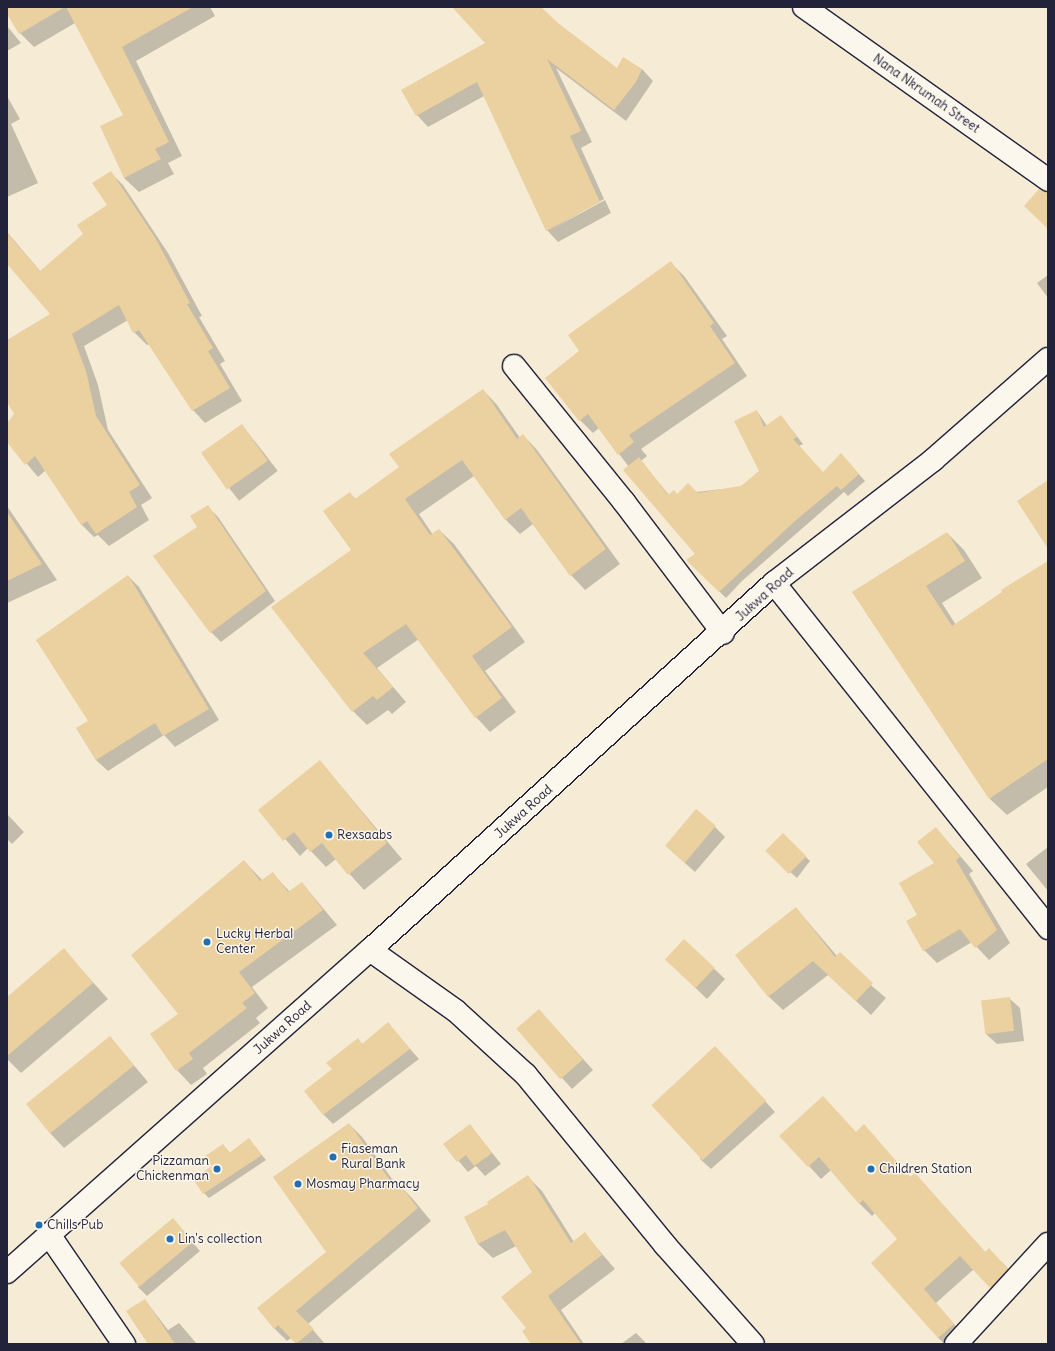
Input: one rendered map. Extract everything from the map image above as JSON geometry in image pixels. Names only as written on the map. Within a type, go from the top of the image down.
[{"type":"street","name":"Nana Nkrumah Street","points":[[804,7],[1048,180]]},
{"type":"street","name":"Jukwa Road","points":[[7,1272],[50,1236],[723,633],[774,583],[933,460],[1048,359]]},
{"type":"street","points":[[514,366],[624,502],[723,633]]},
{"type":"street","points":[[774,583],[1048,928]]},
{"type":"street","points":[[370,950],[456,1011],[526,1074],[665,1245],[753,1344]]},
{"type":"street","points":[[50,1236],[124,1344]]},
{"type":"street","points":[[956,1344],[1048,1244]]},
{"type":"building","points":[[7,7],[65,7],[19,34],[7,14]]},
{"type":"building","points":[[66,7],[193,7],[122,47],[169,142],[155,149],[161,159],[124,178],[100,126],[123,115]]},
{"type":"building","points":[[452,7],[541,7],[558,23],[617,68],[623,57],[642,69],[636,82],[614,110],[547,59],[581,131],[570,136],[600,202],[546,231],[477,82],[416,116],[401,90],[485,43]]},
{"type":"building","points":[[111,171],[156,239],[190,303],[187,304],[213,348],[208,351],[230,388],[192,411],[139,330],[133,333],[119,305],[72,334],[86,371],[96,416],[140,485],[129,492],[137,507],[96,534],[87,521],[81,525],[35,456],[25,465],[7,442],[7,423],[14,414],[7,402],[7,340],[50,314],[7,264],[7,233],[40,271],[83,234],[77,225],[107,205],[92,183]]},
{"type":"building","points":[[1039,189],[1048,192],[1048,229],[1024,206]]},
{"type":"building","points":[[671,261],[714,323],[710,326],[735,363],[629,435],[634,442],[618,455],[588,414],[579,421],[545,378],[579,351],[568,335]]},
{"type":"building","points":[[483,389],[517,439],[523,434],[606,549],[570,576],[521,508],[505,520],[462,460],[405,499],[430,535],[439,529],[512,627],[472,656],[502,698],[475,718],[406,624],[363,653],[393,687],[377,700],[373,696],[352,712],[271,607],[351,550],[323,511],[350,492],[355,499],[399,467],[389,454]]},
{"type":"building","points":[[757,410],[764,427],[781,415],[797,437],[793,439],[823,472],[841,453],[859,474],[841,490],[837,486],[795,521],[719,592],[686,560],[695,554],[623,470],[639,457],[668,495],[674,490],[677,494],[688,483],[698,493],[741,486],[759,471],[734,421]]},
{"type":"building","points":[[242,424],[268,461],[227,490],[201,453]]},
{"type":"building","points":[[1048,480],[1048,549],[1017,501]]},
{"type":"building","points":[[208,505],[266,591],[210,633],[153,556],[197,527],[190,516]]},
{"type":"building","points":[[7,512],[42,564],[7,581]]},
{"type":"building","points":[[947,532],[965,561],[926,586],[952,626],[1002,592],[1001,590],[1048,561],[1048,759],[989,799],[852,592]]},
{"type":"building","points":[[128,575],[209,709],[163,736],[155,723],[96,760],[76,728],[88,721],[36,640]]},
{"type":"building","points":[[320,760],[387,843],[348,875],[322,843],[310,852],[294,832],[283,841],[258,810]]},
{"type":"building","points":[[696,809],[716,826],[685,862],[665,846]]},
{"type":"building","points":[[936,827],[960,857],[956,860],[997,930],[975,948],[960,929],[923,951],[906,921],[917,915],[899,883],[934,863],[917,842]]},
{"type":"building","points":[[783,833],[806,856],[789,874],[765,851]]},
{"type":"building","points":[[244,860],[260,881],[273,872],[288,892],[302,882],[323,910],[239,972],[255,993],[242,1003],[247,1008],[189,1053],[193,1059],[176,1071],[150,1034],[178,1014],[131,955]]},
{"type":"building","points":[[796,907],[835,957],[840,952],[873,983],[856,1001],[813,961],[768,997],[735,955]]},
{"type":"building","points":[[684,939],[715,968],[696,988],[665,959]]},
{"type":"building","points":[[64,948],[93,983],[7,1056],[7,997]]},
{"type":"building","points":[[1010,997],[1014,1031],[985,1034],[981,1001]]},
{"type":"building","points":[[539,1009],[583,1060],[560,1079],[516,1029]]},
{"type":"building","points":[[388,1022],[410,1049],[323,1115],[304,1091],[332,1069],[326,1063],[358,1038],[362,1044]]},
{"type":"building","points":[[110,1036],[134,1066],[50,1133],[26,1104]]},
{"type":"building","points":[[715,1046],[766,1101],[703,1160],[651,1105]]},
{"type":"building","points":[[823,1096],[856,1132],[864,1124],[910,1177],[915,1173],[985,1252],[989,1248],[1008,1269],[990,1288],[960,1256],[924,1289],[954,1324],[938,1338],[871,1263],[897,1239],[863,1200],[859,1204],[819,1157],[808,1167],[779,1136]]},
{"type":"building","points":[[349,1123],[395,1187],[399,1184],[418,1208],[296,1311],[314,1329],[296,1344],[278,1325],[274,1329],[257,1308],[326,1252],[273,1177]]},
{"type":"building","points":[[470,1124],[492,1153],[474,1166],[466,1155],[457,1162],[443,1144]]},
{"type":"building","points":[[249,1138],[262,1155],[203,1194],[193,1179],[212,1166],[205,1156],[223,1144],[229,1153]]},
{"type":"building","points":[[528,1175],[571,1243],[585,1232],[602,1255],[548,1296],[581,1344],[531,1344],[522,1331],[526,1328],[501,1297],[532,1272],[505,1230],[478,1244],[464,1217],[488,1204],[487,1202]]},
{"type":"building","points":[[173,1218],[193,1242],[139,1287],[119,1263]]},
{"type":"building","points":[[145,1299],[175,1344],[148,1344],[126,1311]]},
{"type":"place","name":"Rexsaabs","points":[[329,835]]},
{"type":"place","name":"Lucky Herbal Center","points":[[207,942]]},
{"type":"place","name":"Fiaseman Rural Bank","points":[[333,1157]]},
{"type":"place","name":"Pizzaman Chickenman","points":[[217,1169]]},
{"type":"place","name":"Children Station","points":[[871,1169]]},
{"type":"place","name":"Mosmay Pharmacy","points":[[298,1184]]},
{"type":"place","name":"Chills Pub","points":[[39,1225]]},
{"type":"place","name":"Lin's collection","points":[[170,1239]]}]
